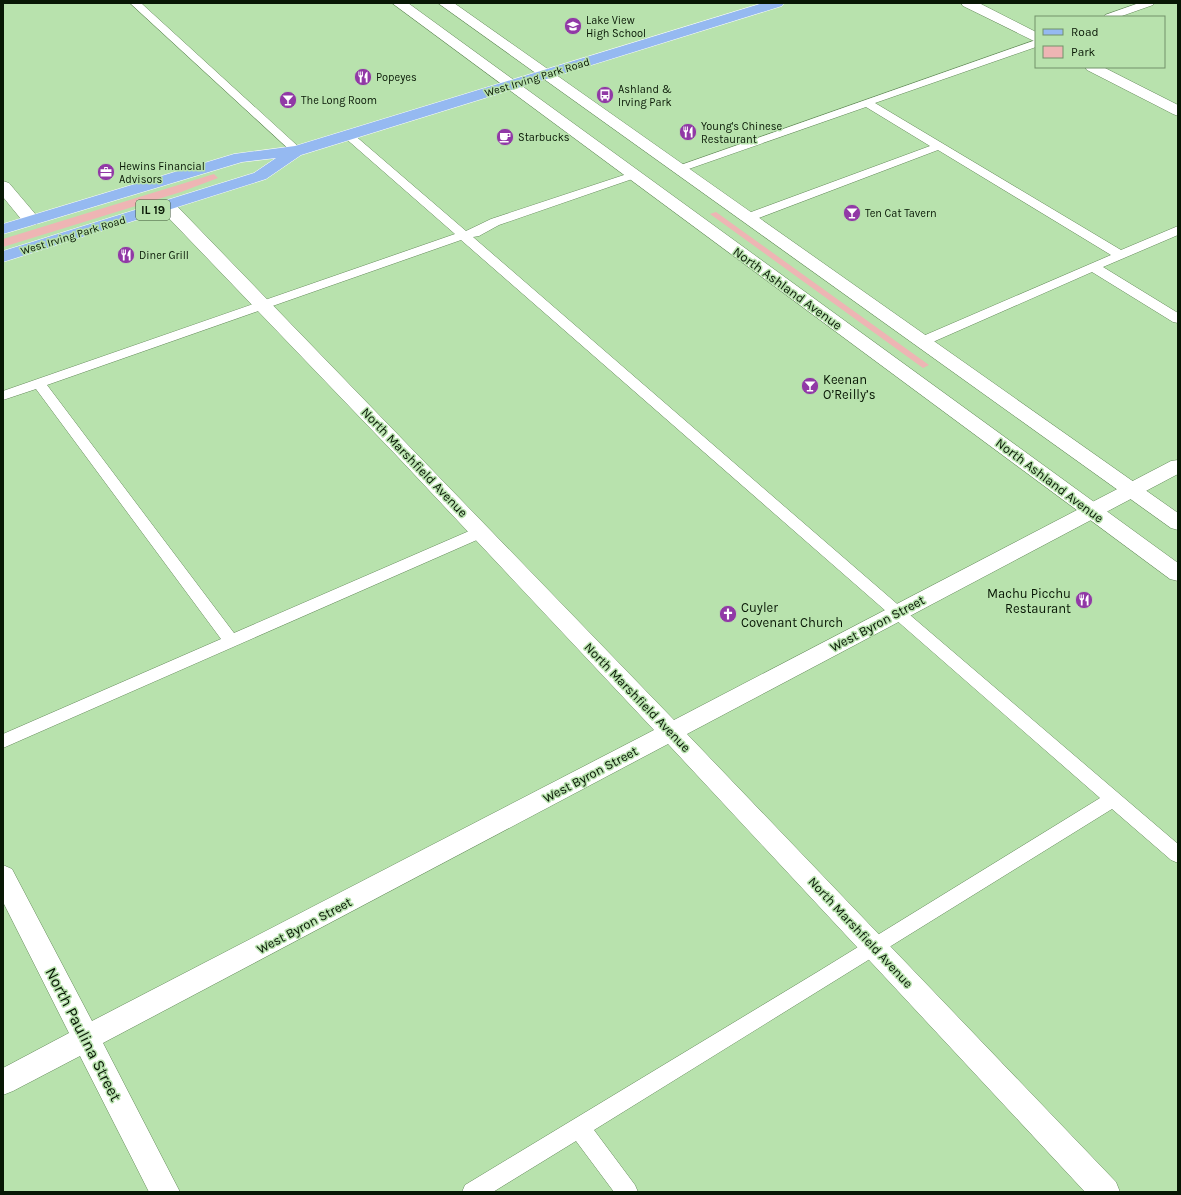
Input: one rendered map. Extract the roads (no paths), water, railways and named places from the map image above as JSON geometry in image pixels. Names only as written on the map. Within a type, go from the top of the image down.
[{"type":"main road","name":"West Irving Park Road","points":[[3,229],[240,157],[298,150],[777,3]]},
{"type":"main road","name":"West Irving Park Road","points":[[3,257],[260,176],[298,150]]},
{"type":"street","name":"North Ashland Avenue","points":[[399,3],[1178,574]]},
{"type":"street","points":[[445,3],[1178,523]]},
{"type":"street","points":[[968,3],[1035,37]]},
{"type":"street","points":[[1094,68],[1178,111]]},
{"type":"street","points":[[3,186],[31,220]]},
{"type":"street","name":"North Marshfield Avenue","points":[[167,206],[264,305],[671,731],[1105,1192]]},
{"type":"street","name":"West Byron Street","points":[[3,1082],[1178,466]]},
{"type":"street","name":"North Paulina Street","points":[[3,876],[165,1192]]},
{"type":"lane","points":[[135,3],[298,150]]},
{"type":"lane","points":[[1112,16],[1149,3]]},
{"type":"lane","points":[[679,169],[1035,43]]},
{"type":"lane","points":[[867,103],[1120,255]]},
{"type":"lane","points":[[348,135],[462,236],[1178,855]]},
{"type":"lane","points":[[747,218],[939,146]]},
{"type":"lane","points":[[3,396],[462,236],[475,233],[495,222],[634,175]]},
{"type":"lane","points":[[921,342],[1178,230]]},
{"type":"lane","points":[[1093,267],[1178,319]]},
{"type":"lane","points":[[39,384],[231,641]]},
{"type":"lane","points":[[3,741],[481,532]]},
{"type":"lane","points":[[473,1192],[875,947],[1112,799]]},
{"type":"lane","points":[[579,1127],[627,1192]]},
{"type":"place","name":"Lake View High School","points":[[573,26]]},
{"type":"place","name":"Popeyes","points":[[363,77]]},
{"type":"place","name":"Ashland & Irving Park","points":[[605,95]]},
{"type":"place","name":"The Long Room","points":[[288,100]]},
{"type":"place","name":"Young's Chinese Restaurant","points":[[688,132]]},
{"type":"place","name":"Starbucks","points":[[505,137]]},
{"type":"place","name":"Hewins Financial Advisors","points":[[106,172]]},
{"type":"place","name":"Ten Cat Tavern","points":[[852,213]]},
{"type":"place","name":"Diner Grill","points":[[126,255]]},
{"type":"place","name":"Keenan O’Reilly’s","points":[[810,386]]},
{"type":"place","name":"Machu Picchu Restaurant","points":[[1084,600]]},
{"type":"place","name":"Cuyler Covenant Church","points":[[728,614]]}]
